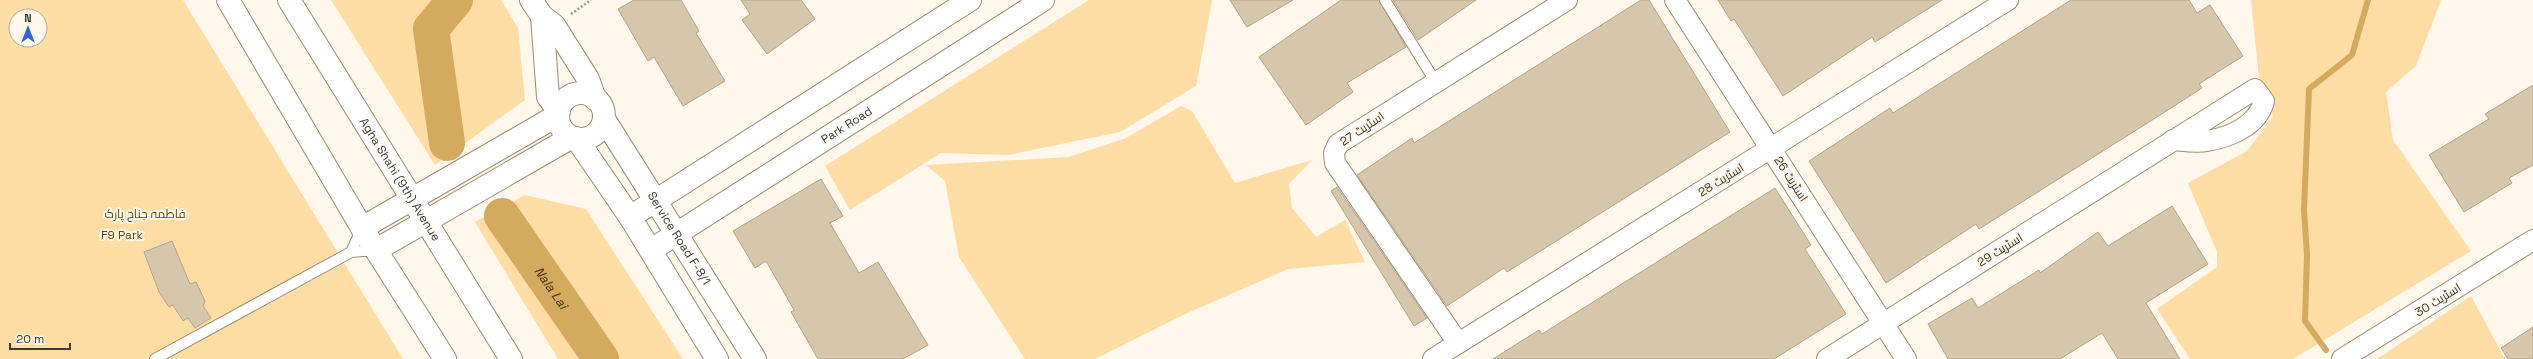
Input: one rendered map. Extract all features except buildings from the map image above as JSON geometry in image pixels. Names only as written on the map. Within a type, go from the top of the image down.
[{"type":"street","points":[[228,0],[362,228],[445,359]]},
{"type":"street","name":"Agha Shahi (9th) Avenue","points":[[289,0],[511,359]]},
{"type":"street","points":[[630,217],[656,202],[970,0]]},
{"type":"street","name":"Park Road","points":[[651,250],[1043,0]]},
{"type":"street","name":"اسٹریٹ 27","points":[[1458,343],[1335,163],[1334,152],[1338,144],[1435,81],[1567,0]]},
{"type":"street","name":"اسٹریٹ 26","points":[[1675,0],[1906,359]]},
{"type":"street","name":"اسٹریٹ 28","points":[[1433,359],[2008,0]]},
{"type":"street","points":[[376,250],[574,138],[588,138],[594,135],[602,125],[604,119],[602,108],[595,98],[588,79],[554,25],[536,8]]},
{"type":"street","points":[[536,8],[548,97],[559,113],[560,124],[574,138],[630,217],[717,359]]},
{"type":"street","points":[[362,228],[559,113],[566,100],[577,94],[590,95],[595,98]]},
{"type":"street","name":"Service Road F-8/1","points":[[604,119],[755,359]]},
{"type":"street","name":"اسٹریٹ 29","points":[[1827,359],[2173,140]]},
{"type":"street","name":"اسٹریٹ 30","points":[[2342,359],[2533,240]]},
{"type":"lane","points":[[1385,0],[1435,81]]},
{"type":"lane","points":[[351,252],[362,228]]},
{"type":"lane","points":[[155,359],[351,252],[376,250]]},
{"type":"green space","name":"فاطمہ جناح پارک","points":[[0,0],[183,0],[403,359],[0,359]]},
{"type":"green space","points":[[331,0],[501,0],[518,28],[525,100],[435,165]]},
{"type":"green space","points":[[1089,0],[1212,0],[1196,86],[1120,132],[1008,155],[941,153],[850,210],[825,166]]},
{"type":"green space","points":[[2251,0],[2441,0],[2416,66],[2386,92],[2393,140],[2471,251],[2293,359],[2190,359],[2157,309],[2217,267],[2217,252],[2188,183],[2247,151],[2273,116],[2259,78]]},
{"type":"green space","points":[[1181,106],[1192,111],[1235,183],[1312,160],[1289,184],[1292,208],[1316,237],[1345,220],[1365,262],[1288,269],[1183,315],[1095,359],[1025,359],[959,257],[945,181],[926,165],[1069,157],[1126,138]]},
{"type":"green space","points":[[525,195],[586,209],[683,359],[558,359],[475,222]]},
{"type":"green space","points":[[2471,296],[2505,359],[2377,359]]},
{"type":"waterway","name":"Nala Lai","points":[[447,143],[431,29],[455,0]]},
{"type":"waterway","points":[[2326,350],[2305,321],[2307,255],[2304,210],[2309,89],[2352,55],[2368,0]]},
{"type":"waterway","name":"Nala Lai","points":[[502,216],[601,359]]},
{"type":"park label","name":"F9 Park","points":[[122,235]]}]
